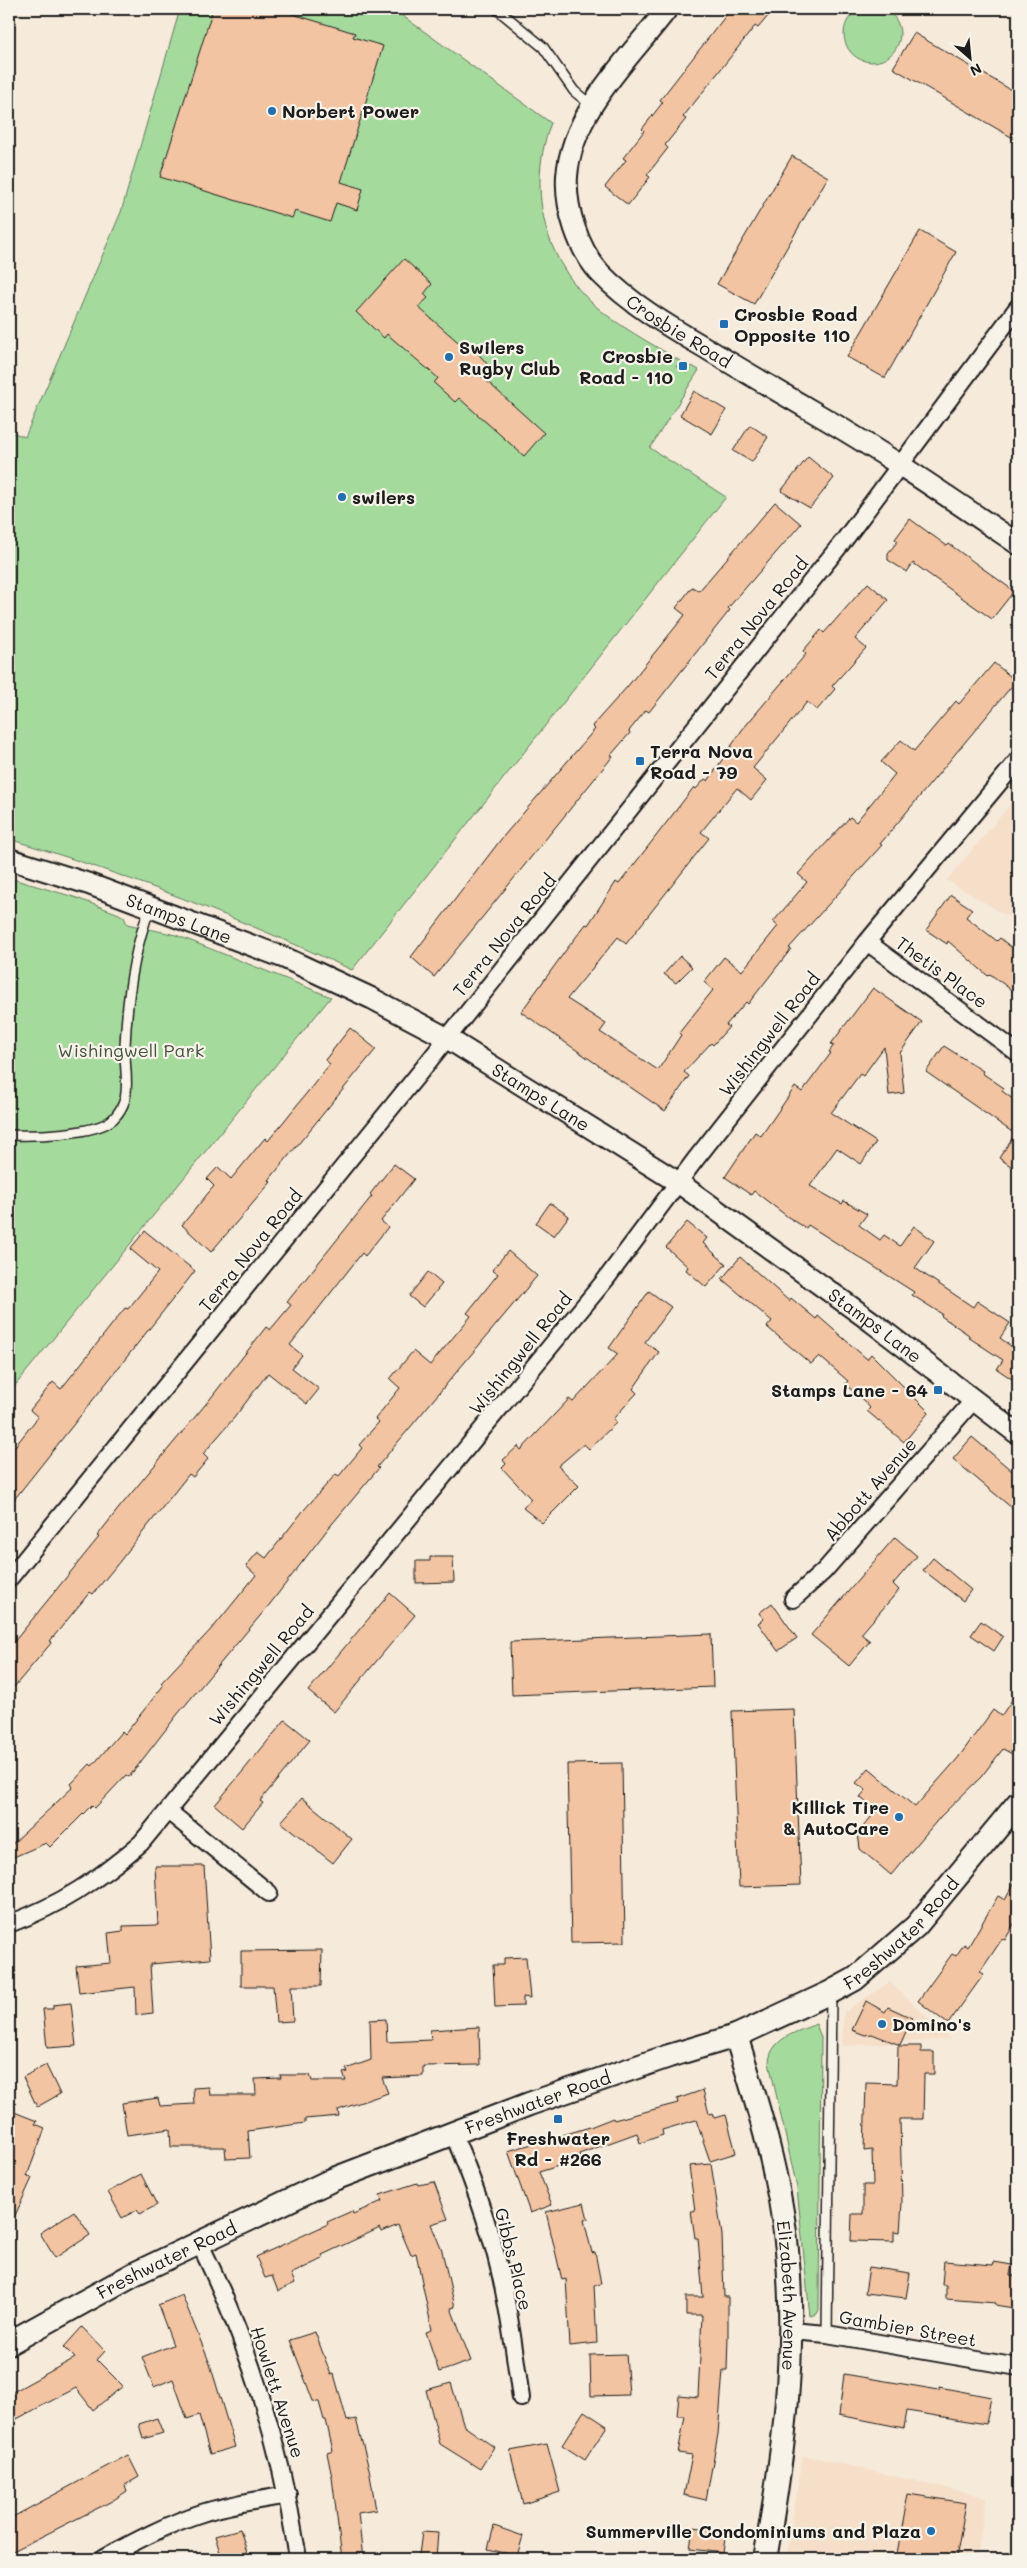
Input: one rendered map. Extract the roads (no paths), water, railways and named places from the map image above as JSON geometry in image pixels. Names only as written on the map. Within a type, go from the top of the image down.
[{"type":"main road","name":"Freshwater Road","points":[[9,2343],[134,2274],[311,2189],[453,2133],[670,2056],[736,2036],[856,1979],[916,1926],[1018,1803]]},
{"type":"main road","name":"Elizabeth Avenue","points":[[736,2036],[760,2117],[776,2186],[787,2250],[791,2331],[784,2433],[765,2559]]},
{"type":"street","name":"Crosbie Road","points":[[667,9],[592,106],[579,132],[567,176],[569,202],[575,228],[599,271],[624,294],[673,329],[857,437],[1018,544]]},
{"type":"street","name":"Terra Nova Road","points":[[9,1579],[447,1038],[901,466],[1018,307]]},
{"type":"street","name":"Wishingwell Road","points":[[9,1924],[63,1900],[105,1874],[141,1843],[606,1279],[867,942],[1018,760]]},
{"type":"street","name":"Stamps Lane","points":[[9,858],[89,884],[230,936],[307,968],[447,1038],[679,1183],[872,1322],[1018,1434]]},
{"type":"street","name":"Thetis Place","points":[[867,942],[1018,1053]]},
{"type":"street","name":"Abbott Avenue","points":[[793,1599],[824,1571],[973,1401]]},
{"type":"street","points":[[168,1811],[268,1893]]},
{"type":"street","name":"Gibbs Place","points":[[453,2133],[472,2182],[498,2265],[505,2295],[521,2398]]},
{"type":"street","name":"Howlett Avenue","points":[[199,2242],[225,2297],[244,2344],[273,2433],[288,2495],[298,2559]]},
{"type":"street","name":"Gambier Street","points":[[791,2331],[827,2334],[1018,2367]]},
{"type":"street","points":[[102,2559],[156,2531],[201,2513],[240,2502],[288,2495]]},
{"type":"lane","points":[[497,9],[543,47],[574,91],[592,106]]},
{"type":"lane","points":[[9,1135],[22,1136],[93,1128],[106,1124],[120,1110],[126,1094],[124,1051],[130,994],[139,940],[150,908]]},
{"type":"lane","points":[[827,2334],[831,1992]]},
{"type":"place","name":"Norbert Power","points":[[272,111]]},
{"type":"place","name":"Crosbie Road Opposite 110","points":[[724,324]]},
{"type":"place","name":"Swilers Rugby Club","points":[[449,357]]},
{"type":"place","name":"Crosbie Road - 110","points":[[683,366]]},
{"type":"place","name":"swilers","points":[[342,497]]},
{"type":"place","name":"Terra Nova Road - 79","points":[[640,761]]},
{"type":"place","name":"Stamps Lane - 64","points":[[938,1390]]},
{"type":"place","name":"Killick Tire & AutoCare","points":[[899,1817]]},
{"type":"place","name":"Domino's","points":[[882,2024]]},
{"type":"place","name":"Freshwater Rd - #266","points":[[558,2119]]},
{"type":"place","name":"Summerville Condominiums and Plaza","points":[[931,2531]]},
{"type":"park label","name":"Wishingwell Park","points":[[131,1050]]}]
